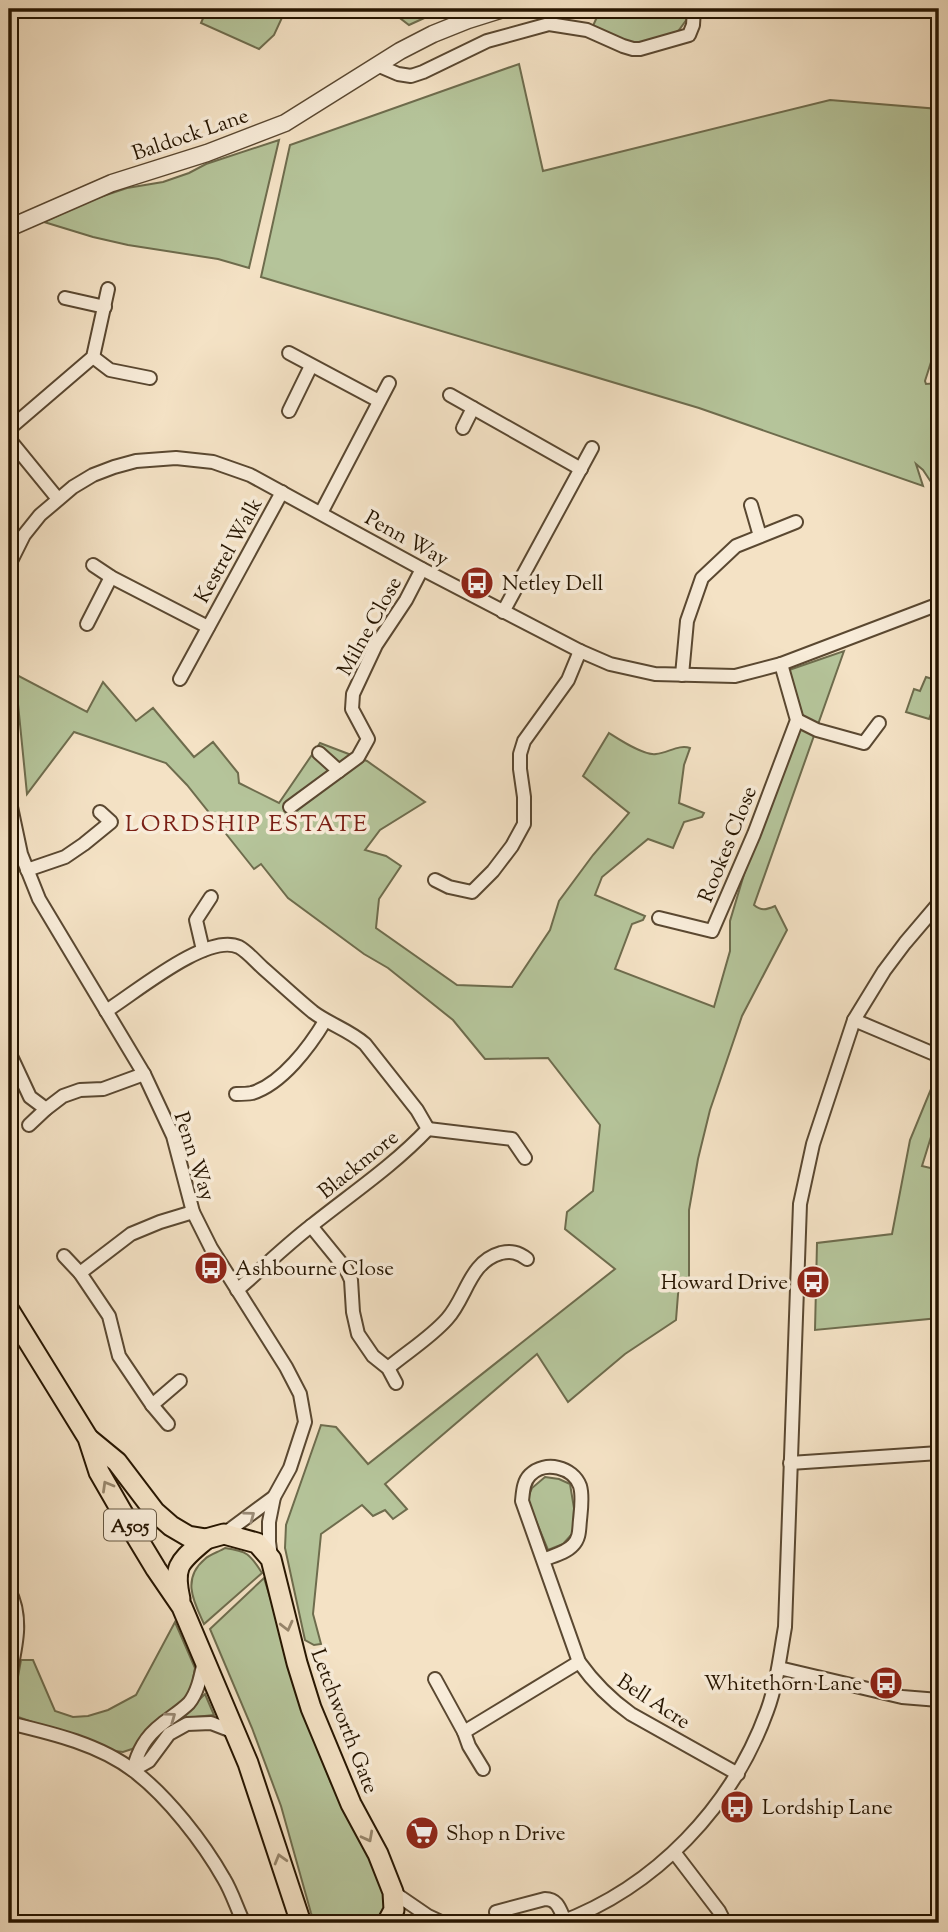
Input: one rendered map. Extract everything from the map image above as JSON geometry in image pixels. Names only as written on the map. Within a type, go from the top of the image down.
[{"type":"main road","name":"A505","points":[[9,1310],[88,1438],[99,1472],[156,1569],[182,1607]]},
{"type":"main road","name":"A505","points":[[88,1438],[117,1462],[155,1512],[171,1526],[188,1536],[215,1536]]},
{"type":"main road","points":[[271,1559],[257,1543],[215,1536],[184,1558],[175,1577],[182,1607],[237,1733],[301,1923]]},
{"type":"main road","name":"Letchworth Gate","points":[[271,1559],[294,1653],[311,1708],[351,1804],[378,1854],[394,1892]]},
{"type":"main road","points":[[387,1923],[394,1910],[394,1892]]},
{"type":"street","name":"Baldock Lane","points":[[9,228],[112,183],[207,153],[285,123],[377,65],[433,34],[503,9]]},
{"type":"street","points":[[377,65],[411,76],[487,41],[549,24],[587,30],[623,46],[640,49],[689,35],[693,26],[694,9]]},
{"type":"street","points":[[9,429],[93,357],[108,289]]},
{"type":"street","points":[[65,298],[105,307]]},
{"type":"street","points":[[289,353],[379,401]]},
{"type":"street","points":[[93,357],[110,370],[150,378]]},
{"type":"street","points":[[289,411],[312,366]]},
{"type":"street","points":[[321,513],[389,383]]},
{"type":"street","points":[[450,395],[581,468]]},
{"type":"street","points":[[463,428],[473,408]]},
{"type":"street","points":[[9,439],[58,499]]},
{"type":"street","points":[[503,612],[592,448]]},
{"type":"street","name":"Penn Way","points":[[9,565],[24,535],[40,515],[93,475],[136,461],[166,458],[205,461],[231,467],[580,651],[610,663],[655,674],[735,676],[781,664],[939,604]]},
{"type":"street","name":"Kestrel Walk","points":[[180,679],[282,492]]},
{"type":"street","points":[[751,505],[760,536]]},
{"type":"street","points":[[682,676],[687,621],[702,578],[736,546],[796,522]]},
{"type":"street","name":"Kestrel Walk","points":[[93,565],[208,627]]},
{"type":"street","name":"Milne Close","points":[[290,807],[358,757],[368,739],[352,709],[357,685],[376,645],[406,600],[422,569]]},
{"type":"street","points":[[87,624],[111,577]]},
{"type":"street","points":[[435,880],[449,887],[472,892],[494,871],[512,846],[524,824],[520,754],[524,741],[563,688],[580,651]]},
{"type":"street","points":[[781,664],[797,720],[817,730],[864,743],[879,723]]},
{"type":"street","name":"Rookes Close","points":[[659,918],[712,931],[754,834],[797,720]]},
{"type":"street","points":[[319,753],[339,771]]},
{"type":"street","name":"Penn Way","points":[[9,786],[21,854],[38,899],[144,1074],[173,1136],[193,1212],[211,1248],[300,1394],[305,1422],[290,1468],[274,1497],[269,1522],[271,1559]]},
{"type":"street","points":[[27,870],[65,857],[84,844],[111,822],[100,812]]},
{"type":"street","points":[[203,950],[196,920],[211,897]]},
{"type":"street","points":[[496,1912],[552,1899],[556,1902],[562,1922],[628,1889],[696,1831],[723,1797],[738,1774],[768,1709],[779,1668],[786,1603],[800,1204],[813,1144],[854,1020],[884,971],[939,903]]},
{"type":"street","name":"Blackmore","points":[[106,1011],[150,979],[203,950],[219,945],[239,947],[300,1002],[325,1021],[348,1031],[365,1044],[417,1110],[428,1129]]},
{"type":"street","points":[[854,1020],[939,1056]]},
{"type":"street","points":[[236,1094],[251,1093],[270,1085],[306,1050],[325,1021]]},
{"type":"street","points":[[9,1052],[30,1097],[46,1109]]},
{"type":"street","points":[[29,1125],[62,1096],[80,1090],[103,1089],[144,1074]]},
{"type":"street","name":"Blackmore","points":[[428,1129],[512,1139],[525,1158]]},
{"type":"street","name":"Blackmore","points":[[237,1290],[311,1226],[410,1147],[428,1129]]},
{"type":"street","points":[[80,1273],[131,1234],[193,1212]]},
{"type":"street","name":"Blackmore","points":[[311,1226],[346,1269],[351,1280],[353,1312],[358,1334],[373,1356],[388,1368],[396,1383]]},
{"type":"street","points":[[388,1368],[447,1319],[482,1263],[491,1256],[506,1252],[513,1252],[527,1259]]},
{"type":"street","points":[[64,1256],[80,1273],[109,1316],[120,1356],[152,1405],[168,1424]]},
{"type":"street","points":[[152,1405],[180,1381]]},
{"type":"street","points":[[790,1463],[939,1452]]},
{"type":"street","name":"Bell Acre","points":[[543,1560],[573,1545],[579,1532],[580,1485],[570,1472],[563,1468],[545,1467],[531,1474],[524,1484],[522,1501],[579,1662],[594,1684],[624,1709],[738,1774]]},
{"type":"street","name":"Penn Way","points":[[215,1536],[274,1497]]},
{"type":"street","points":[[9,1590],[18,1621],[9,1679]]},
{"type":"street","points":[[133,1770],[138,1750],[148,1738],[190,1702],[200,1682],[204,1661]]},
{"type":"street","points":[[464,1732],[579,1662]]},
{"type":"street","points":[[779,1668],[902,1697],[939,1700]]},
{"type":"street","points":[[435,1679],[483,1769]]},
{"type":"street","points":[[9,1723],[76,1741],[133,1770],[169,1802],[187,1825],[225,1880],[244,1923]]},
{"type":"street","points":[[133,1770],[149,1761],[169,1734],[187,1724],[211,1723],[237,1733]]},
{"type":"street","points":[[674,1852],[719,1911],[725,1923]]},
{"type":"street","points":[[394,1892],[428,1916],[443,1923]]},
{"type":"green space","points":[[207,9],[286,9],[274,35],[259,49],[201,23]]},
{"type":"green space","points":[[388,9],[444,9],[409,25]]},
{"type":"green space","points":[[647,9],[687,9],[687,19],[672,35],[633,45],[592,28],[597,17]]},
{"type":"green space","points":[[519,64],[543,171],[830,100],[939,109],[939,337],[925,381],[926,384],[939,383],[939,477],[931,482],[916,464],[923,486],[699,408],[261,277],[290,145]]},
{"type":"green space","points":[[279,140],[249,268],[218,259],[128,245],[44,222],[88,201],[127,188],[163,182],[206,164]]},
{"type":"green space","points":[[844,651],[754,905],[764,909],[775,906],[787,930],[742,1016],[710,1110],[689,1210],[689,1281],[679,1282],[676,1320],[625,1354],[568,1402],[537,1354],[385,1484],[407,1509],[393,1519],[385,1510],[373,1516],[362,1505],[321,1534],[313,1614],[321,1644],[314,1645],[305,1640],[285,1548],[286,1525],[321,1425],[336,1427],[368,1464],[615,1269],[565,1229],[567,1212],[593,1191],[600,1125],[548,1058],[485,1059],[453,1020],[388,968],[364,954],[288,898],[261,864],[254,869],[187,785],[166,763],[74,732],[27,794],[15,674],[87,712],[103,682],[136,721],[153,708],[194,757],[213,742],[238,773],[239,783],[279,803],[320,743],[367,761],[425,802],[380,830],[365,850],[386,856],[401,866],[379,899],[376,928],[457,985],[512,987],[550,930],[559,901],[629,813],[583,776],[609,733],[645,753],[690,748],[684,765],[679,803],[704,813],[702,817],[684,822],[673,848],[648,839],[602,877],[595,895],[645,916],[643,920],[632,924],[615,969],[714,1007],[730,951],[730,921],[754,841],[802,714],[789,670]]},
{"type":"green space","points":[[926,677],[939,681],[939,692],[929,719],[906,712],[914,689],[920,691]]},
{"type":"green space","points":[[938,1072],[939,1111],[922,1166],[939,1170],[939,1318],[815,1330],[817,1243],[892,1234],[910,1140]]},
{"type":"green space","points":[[545,1477],[570,1484],[574,1508],[573,1533],[563,1544],[548,1550],[527,1499],[532,1488]]},
{"type":"green space","points":[[225,1548],[247,1554],[262,1573],[204,1624],[192,1591],[193,1574],[207,1557]]},
{"type":"green space","points":[[264,1578],[314,1739],[331,1783],[356,1823],[388,1905],[382,1923],[315,1923],[281,1806],[252,1728],[210,1629]]},
{"type":"green space","points":[[175,1622],[195,1668],[192,1685],[185,1702],[135,1748],[123,1752],[115,1751],[18,1717],[12,1710],[21,1660],[33,1660],[55,1711],[73,1717],[108,1710],[136,1695]]},
{"type":"green space","points":[[205,1694],[214,1715],[186,1718],[175,1723]]},
{"type":"place","name":"Netley Dell","points":[[477,583]]},
{"type":"place","name":"Ashbourne Close","points":[[211,1268]]},
{"type":"place","name":"Howard Drive","points":[[813,1282]]},
{"type":"place","name":"Whitethorn Lane","points":[[886,1683]]},
{"type":"place","name":"Lordship Lane","points":[[737,1807]]},
{"type":"place","name":"Shop n Drive","points":[[422,1833]]},
{"type":"district","name":"LORDSHIP ESTATE","points":[[247,823]]}]
